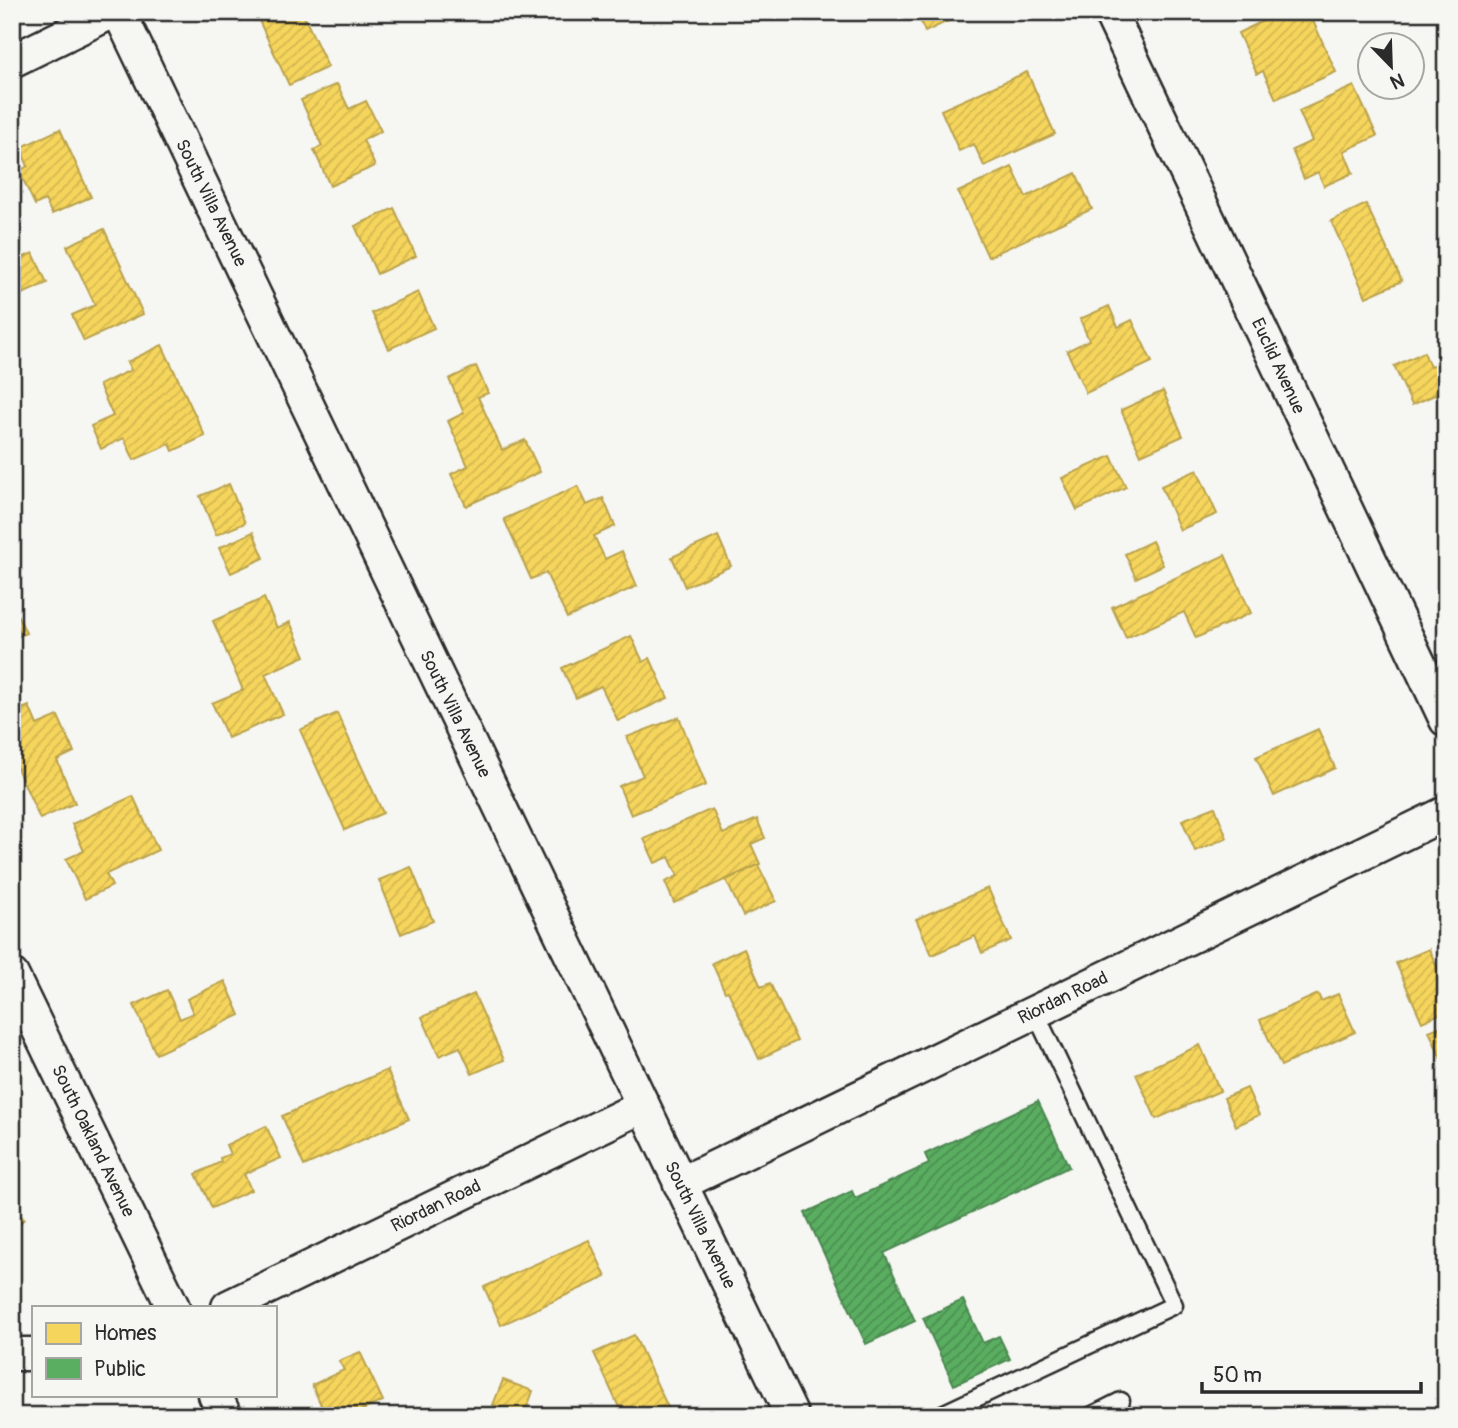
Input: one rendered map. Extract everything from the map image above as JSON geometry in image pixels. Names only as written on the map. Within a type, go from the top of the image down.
[{"type":"street","points":[[12,61],[112,12]]},
{"type":"street","name":"South Villa Avenue","points":[[119,12],[792,1416]]},
{"type":"street","name":"Euclid Avenue","points":[[1110,12],[1446,720]]},
{"type":"street","name":"Riordan Road","points":[[680,1184],[1446,813]]},
{"type":"street","name":"South Oakland Avenue","points":[[12,975],[173,1306]]},
{"type":"street","name":"Riordan Road","points":[[231,1306],[643,1106]]},
{"type":"street","points":[[12,1354],[32,1354]]},
{"type":"street","points":[[215,1396],[225,1416]]},
{"type":"lane","points":[[938,1416],[1174,1304],[1035,1012]]},
{"type":"lane","points":[[1091,1416],[1121,1401]]},
{"type":"building: Homes","points":[[255,12],[302,12],[328,67],[289,85]]},
{"type":"building: Homes","points":[[917,12],[967,12],[925,32]]},
{"type":"building: Homes","points":[[1282,12],[1309,12],[1336,72],[1276,99],[1263,71],[1257,74],[1238,33]]},
{"type":"building: Homes","points":[[1027,72],[1055,134],[984,166],[974,144],[959,151],[941,110]]},
{"type":"building: Homes","points":[[337,84],[349,109],[366,101],[381,131],[363,140],[375,166],[330,186],[314,150],[322,146],[301,100]]},
{"type":"building: Homes","points":[[1354,86],[1356,102],[1361,102],[1377,136],[1344,151],[1353,173],[1324,186],[1318,172],[1304,179],[1292,150],[1312,141],[1299,111]]},
{"type":"building: Homes","points":[[60,129],[91,197],[52,214],[45,200],[35,205],[19,171],[28,166],[20,148]]},
{"type":"building: Homes","points":[[1012,167],[1026,197],[1076,173],[1092,209],[988,257],[958,192]]},
{"type":"building: Homes","points":[[1366,204],[1402,281],[1366,297],[1331,221]]},
{"type":"building: Homes","points":[[394,208],[416,256],[377,274],[355,226]]},
{"type":"building: Homes","points":[[104,229],[143,314],[84,341],[72,315],[95,305],[67,246]]},
{"type":"building: Homes","points":[[33,253],[47,283],[16,297],[12,288],[12,262]]},
{"type":"building: Homes","points":[[418,292],[434,328],[389,349],[372,313]]},
{"type":"building: Homes","points":[[1109,306],[1118,327],[1132,320],[1152,362],[1086,393],[1067,351],[1089,340],[1080,319]]},
{"type":"building: Homes","points":[[162,345],[205,436],[173,451],[170,444],[134,460],[124,438],[101,449],[91,426],[113,416],[99,385],[131,370],[127,362]]},
{"type":"building: Homes","points":[[1424,352],[1430,367],[1446,359],[1446,390],[1412,405],[1394,366]]},
{"type":"building: Homes","points":[[476,366],[488,393],[478,397],[502,450],[525,440],[540,472],[466,506],[451,474],[468,466],[448,421],[464,413],[449,379]]},
{"type":"building: Homes","points":[[1163,391],[1183,436],[1141,455],[1121,410]]},
{"type":"building: Homes","points":[[1111,456],[1126,487],[1077,510],[1062,478]]},
{"type":"building: Homes","points":[[1197,470],[1217,514],[1180,530],[1161,486]]},
{"type":"building: Homes","points":[[229,484],[245,523],[216,535],[200,496]]},
{"type":"building: Homes","points":[[578,486],[587,505],[603,498],[615,526],[594,536],[605,559],[622,551],[637,586],[567,618],[546,573],[531,579],[504,519]]},
{"type":"building: Homes","points":[[253,532],[264,558],[231,573],[219,548]]},
{"type":"building: Homes","points":[[718,536],[731,566],[685,587],[672,557]]},
{"type":"building: Homes","points":[[1152,541],[1163,565],[1136,578],[1125,554]]},
{"type":"building: Homes","points":[[1225,555],[1251,613],[1196,638],[1184,612],[1126,638],[1112,607]]},
{"type":"building: Homes","points":[[264,598],[277,628],[290,622],[305,656],[265,674],[283,714],[228,738],[212,703],[243,690],[213,621]]},
{"type":"building: Homes","points":[[12,603],[26,633],[12,639]]},
{"type":"building: Homes","points":[[631,636],[643,662],[650,658],[668,698],[618,721],[601,686],[576,698],[562,668]]},
{"type":"building: Homes","points":[[29,706],[37,725],[58,716],[74,752],[57,760],[75,803],[40,819],[12,757],[12,713]]},
{"type":"building: Homes","points":[[337,713],[383,813],[345,830],[300,730]]},
{"type":"building: Homes","points":[[679,717],[706,785],[631,815],[619,786],[643,776],[627,737]]},
{"type":"building: Homes","points":[[1318,729],[1335,768],[1274,796],[1256,757]]},
{"type":"building: Homes","points":[[133,796],[158,850],[106,874],[112,886],[85,899],[66,859],[84,851],[72,824]]},
{"type":"building: Homes","points":[[1215,807],[1227,838],[1195,851],[1182,820]]},
{"type":"building: Homes","points":[[712,809],[723,834],[757,819],[765,838],[751,844],[760,864],[674,903],[665,882],[678,876],[669,857],[655,863],[644,839]]},
{"type":"building: Homes","points":[[758,865],[776,901],[743,916],[726,880]]},
{"type":"building: Homes","points":[[411,867],[433,921],[401,934],[379,880]]},
{"type":"building: Homes","points":[[988,888],[1011,940],[982,953],[975,936],[932,955],[916,919]]},
{"type":"building: Homes","points":[[744,948],[761,987],[770,983],[797,1041],[759,1059],[712,963]]},
{"type":"building: Homes","points":[[1429,949],[1446,987],[1446,1011],[1422,1022],[1396,963]]},
{"type":"building: Homes","points":[[225,981],[240,1015],[156,1054],[134,1005],[167,990],[180,1019],[193,1013],[187,999]]},
{"type":"building: Homes","points":[[474,994],[504,1060],[472,1074],[460,1047],[439,1056],[422,1017]]},
{"type":"building: Homes","points":[[1318,994],[1321,1001],[1338,994],[1355,1032],[1281,1066],[1260,1020]]},
{"type":"building: Homes","points":[[1446,1024],[1446,1067],[1445,1068],[1429,1031]]},
{"type":"building: Homes","points":[[1200,1045],[1220,1091],[1156,1119],[1136,1074]]},
{"type":"building: Homes","points":[[387,1070],[409,1119],[304,1166],[282,1116]]},
{"type":"building: Homes","points":[[1247,1088],[1259,1115],[1236,1126],[1224,1098]]},
{"type":"building: Homes","points":[[266,1126],[281,1158],[244,1174],[251,1190],[212,1208],[196,1174],[221,1162],[220,1158],[230,1154],[226,1145]]},
{"type":"building: Homes","points":[[12,1207],[24,1219],[12,1232]]},
{"type":"building: Homes","points":[[589,1240],[606,1277],[501,1325],[484,1287]]},
{"type":"building: Homes","points":[[634,1335],[672,1416],[623,1416],[594,1353]]},
{"type":"building: Homes","points":[[360,1352],[383,1401],[349,1416],[326,1416],[312,1385],[344,1370],[339,1361]]},
{"type":"building: Homes","points":[[503,1380],[533,1391],[524,1416],[493,1405]]},
{"type":"building: Public","points":[[1038,1101],[1069,1167],[884,1253],[915,1321],[866,1344],[805,1213],[852,1191],[855,1198],[929,1164],[925,1154]]},
{"type":"building: Public","points":[[963,1300],[983,1343],[999,1336],[1010,1359],[954,1385],[923,1318]]}]
